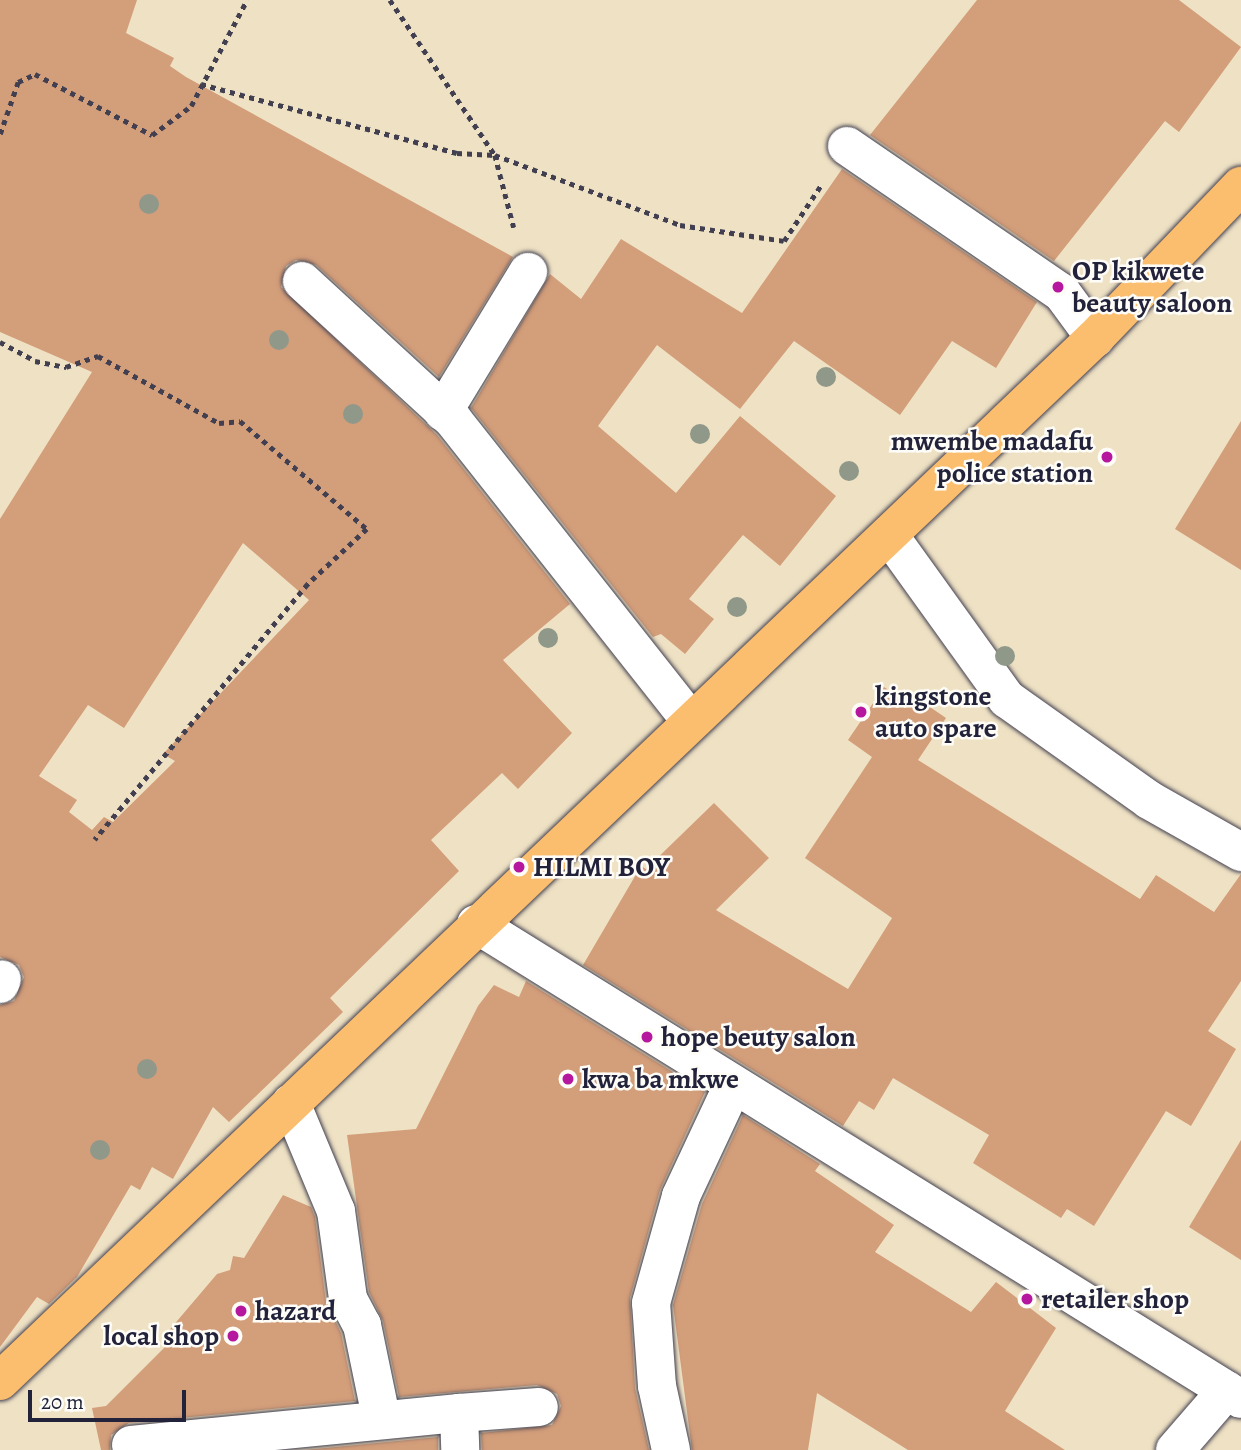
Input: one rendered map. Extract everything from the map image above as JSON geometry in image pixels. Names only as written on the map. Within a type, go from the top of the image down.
[{"type":"main road","points":[[0,1381],[476,924],[1095,338],[1241,186]]},
{"type":"street","points":[[847,146],[1062,293],[1095,338]]},
{"type":"street","points":[[443,412],[528,272]]},
{"type":"street","points":[[302,281],[443,412],[691,721]]},
{"type":"street","points":[[889,534],[1007,699],[1149,800],[1241,852]]},
{"type":"street","points":[[476,924],[1234,1395],[1175,1450]]},
{"type":"street","points":[[671,1450],[657,1386],[652,1303],[681,1196],[733,1084]]},
{"type":"street","points":[[291,1102],[336,1211],[348,1299],[362,1325],[380,1417]]},
{"type":"street","points":[[131,1445],[380,1417],[539,1408]]},
{"type":"street","points":[[460,1413],[460,1450]]},
{"type":"path","points":[[0,134],[18,82],[35,74],[152,135],[179,120],[247,0]]},
{"type":"path","points":[[390,0],[495,155],[528,272]]},
{"type":"path","points":[[201,84],[457,153],[495,155],[680,225],[784,241],[847,146]]},
{"type":"path","points":[[0,342],[35,361],[66,367],[98,356],[219,423],[240,421],[367,529],[308,583],[95,840]]},
{"type":"building","points":[[0,0],[137,0],[126,33],[174,58],[170,66],[186,77],[513,257],[439,377],[316,265],[296,260],[286,266],[281,287],[437,435],[570,604],[503,660],[572,733],[518,789],[502,773],[431,840],[459,871],[330,998],[343,1012],[229,1122],[213,1107],[173,1179],[152,1167],[140,1190],[131,1185],[77,1277],[49,1304],[37,1297],[0,1347],[0,1005],[14,1001],[24,977],[19,965],[0,957],[0,519],[92,372],[0,332]],"holes":[[[243,543],[309,600],[163,754],[175,761],[113,822],[104,817],[92,830],[69,812],[77,800],[39,776],[88,705],[124,728]]]},
{"type":"building","points":[[977,0],[1179,0],[1241,47],[1179,132],[1165,121],[1054,261],[870,135]]},
{"type":"building","points":[[842,169],[1037,302],[996,368],[952,341],[900,415],[794,341],[740,409],[657,345],[598,426],[676,493],[740,416],[836,496],[780,566],[743,535],[689,599],[714,619],[685,654],[661,634],[653,637],[471,408],[550,274],[581,299],[621,239],[742,313]]},
{"type":"building","points":[[1241,421],[1241,570],[1175,529]]},
{"type":"building","points":[[884,687],[903,700],[908,692],[946,718],[918,760],[1140,899],[1156,875],[1214,912],[1241,874],[1241,981],[1208,1031],[1236,1049],[1191,1126],[1166,1111],[1094,1226],[1067,1209],[1061,1218],[973,1163],[989,1135],[893,1078],[874,1110],[859,1101],[843,1126],[583,965],[641,866],[646,869],[714,803],[769,858],[716,910],[848,989],[892,918],[805,858],[872,757],[848,740]]},
{"type":"building","points":[[526,981],[705,1092],[660,1190],[630,1298],[635,1388],[649,1450],[482,1450],[481,1433],[552,1425],[561,1406],[557,1394],[537,1385],[399,1397],[383,1321],[369,1292],[347,1135],[416,1129],[478,1006],[494,985],[519,997]]},
{"type":"building","points":[[743,1115],[820,1164],[815,1171],[894,1225],[875,1252],[971,1312],[996,1282],[1056,1328],[1005,1411],[1065,1450],[908,1450],[817,1393],[808,1450],[692,1450],[673,1305],[702,1204]]},
{"type":"building","points":[[1241,1140],[1241,1260],[1189,1227]]},
{"type":"building","points":[[283,1195],[311,1207],[315,1217],[326,1302],[341,1333],[355,1401],[129,1423],[111,1435],[110,1450],[101,1450],[92,1408],[106,1406],[173,1339],[166,1334],[217,1274],[230,1270],[233,1256],[244,1258]]},
{"type":"building","points":[[438,1437],[438,1450],[305,1450]]},
{"type":"place","name":"OP kikwete beauty saloon","points":[[1058,287]]},
{"type":"place","name":"mwembe madafu police station","points":[[1107,457]]},
{"type":"place","name":"kingstone auto spare","points":[[861,712]]},
{"type":"place","name":"HILMI BOY","points":[[519,867]]},
{"type":"place","name":"hope beuty salon","points":[[647,1037]]},
{"type":"place","name":"kwa ba mkwe","points":[[568,1079]]},
{"type":"place","name":"retailer shop","points":[[1027,1299]]},
{"type":"place","name":"hazard","points":[[241,1311]]},
{"type":"place","name":"local shop","points":[[233,1336]]}]
